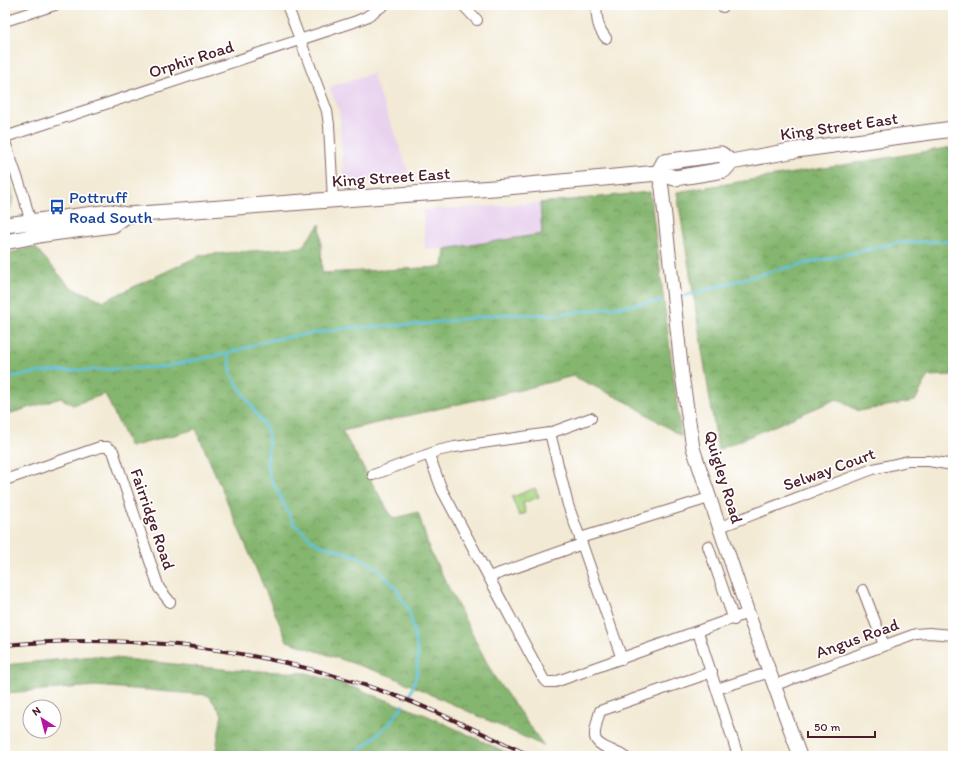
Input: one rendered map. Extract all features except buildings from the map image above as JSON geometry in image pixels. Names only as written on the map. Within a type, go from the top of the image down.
[{"type":"main road","name":"King Street East","points":[[5,242],[32,229],[111,212],[127,216],[507,187],[658,173],[675,178],[724,170],[731,162],[796,150],[953,129]]},
{"type":"main road","name":"King Street East","points":[[5,226],[32,229]]},
{"type":"street","points":[[5,22],[55,5]]},
{"type":"street","points":[[287,5],[327,111],[333,200]]},
{"type":"street","name":"Orphir Road","points":[[5,137],[354,22],[366,17],[384,5]]},
{"type":"street","points":[[463,5],[477,20]]},
{"type":"street","points":[[596,5],[597,23],[601,32],[606,38]]},
{"type":"street","points":[[5,142],[24,197],[32,229]]},
{"type":"street","name":"Quigley Road","points":[[658,173],[662,188],[682,368],[693,448],[748,614],[800,756]]},
{"type":"street","points":[[373,475],[437,451],[550,432],[591,418]]},
{"type":"street","points":[[550,432],[568,505],[580,538],[709,498]]},
{"type":"street","name":"Fairridge Road","points":[[5,480],[100,447],[107,447],[113,452],[159,588],[170,602]]},
{"type":"street","points":[[429,455],[442,490],[544,680],[547,682],[555,682],[748,614]]},
{"type":"street","name":"Selway Court","points":[[720,527],[873,469],[908,461],[929,461],[953,465]]},
{"type":"street","points":[[489,577],[582,544],[622,659]]},
{"type":"street","points":[[708,546],[734,620]]},
{"type":"street","points":[[863,590],[884,645]]},
{"type":"street","points":[[698,632],[738,756]]},
{"type":"street","name":"Angus Road","points":[[775,685],[916,634],[928,633],[953,635]]},
{"type":"street","points":[[624,756],[601,745],[596,740],[595,734],[600,711],[712,672]]},
{"type":"street","points":[[717,689],[770,672]]},
{"type":"shaded area","points":[[372,73],[411,178],[344,181],[339,109],[329,87]]},
{"type":"shaded area","points":[[540,203],[542,234],[445,249],[425,249],[423,210]]},
{"type":"green space","points":[[953,147],[953,375],[928,376],[915,401],[859,411],[837,399],[718,450],[677,192]]},
{"type":"green space","points":[[5,171],[13,198],[10,209],[5,215]]},
{"type":"green space","points":[[650,192],[681,436],[629,403],[573,376],[524,389],[342,431],[393,519],[418,512],[430,551],[493,675],[544,746],[391,676],[287,641],[196,429],[130,447],[105,394],[73,405],[61,398],[5,415],[5,254],[35,247],[70,287],[104,301],[201,255],[302,247],[320,224],[322,273],[443,267],[445,249],[542,234],[540,203]]},
{"type":"green space","points":[[535,488],[539,497],[523,503],[526,513],[519,516],[512,497]]},
{"type":"green space","points":[[95,656],[232,670],[307,673],[358,689],[428,716],[514,756],[215,756],[222,714],[208,695],[96,686],[5,693],[5,665]]},
{"type":"waterway","points":[[684,296],[773,271],[896,243],[953,242]]},
{"type":"waterway","points":[[5,378],[41,372],[164,367],[228,353],[270,340],[348,328],[423,324],[503,314],[553,315],[661,301]]},
{"type":"waterway","points":[[228,353],[232,376],[267,430],[269,442],[267,464],[270,477],[294,524],[317,544],[358,556],[377,568],[396,588],[410,613],[418,653],[417,674],[410,695]]},
{"type":"waterway","points":[[352,756],[355,755],[389,724],[403,705]]},
{"type":"railway","points":[[5,645],[104,641],[152,643],[247,655],[294,665],[388,693],[442,715],[532,756]]},
{"type":"place","name":"Pottruff Road South","points":[[57,207]]}]
